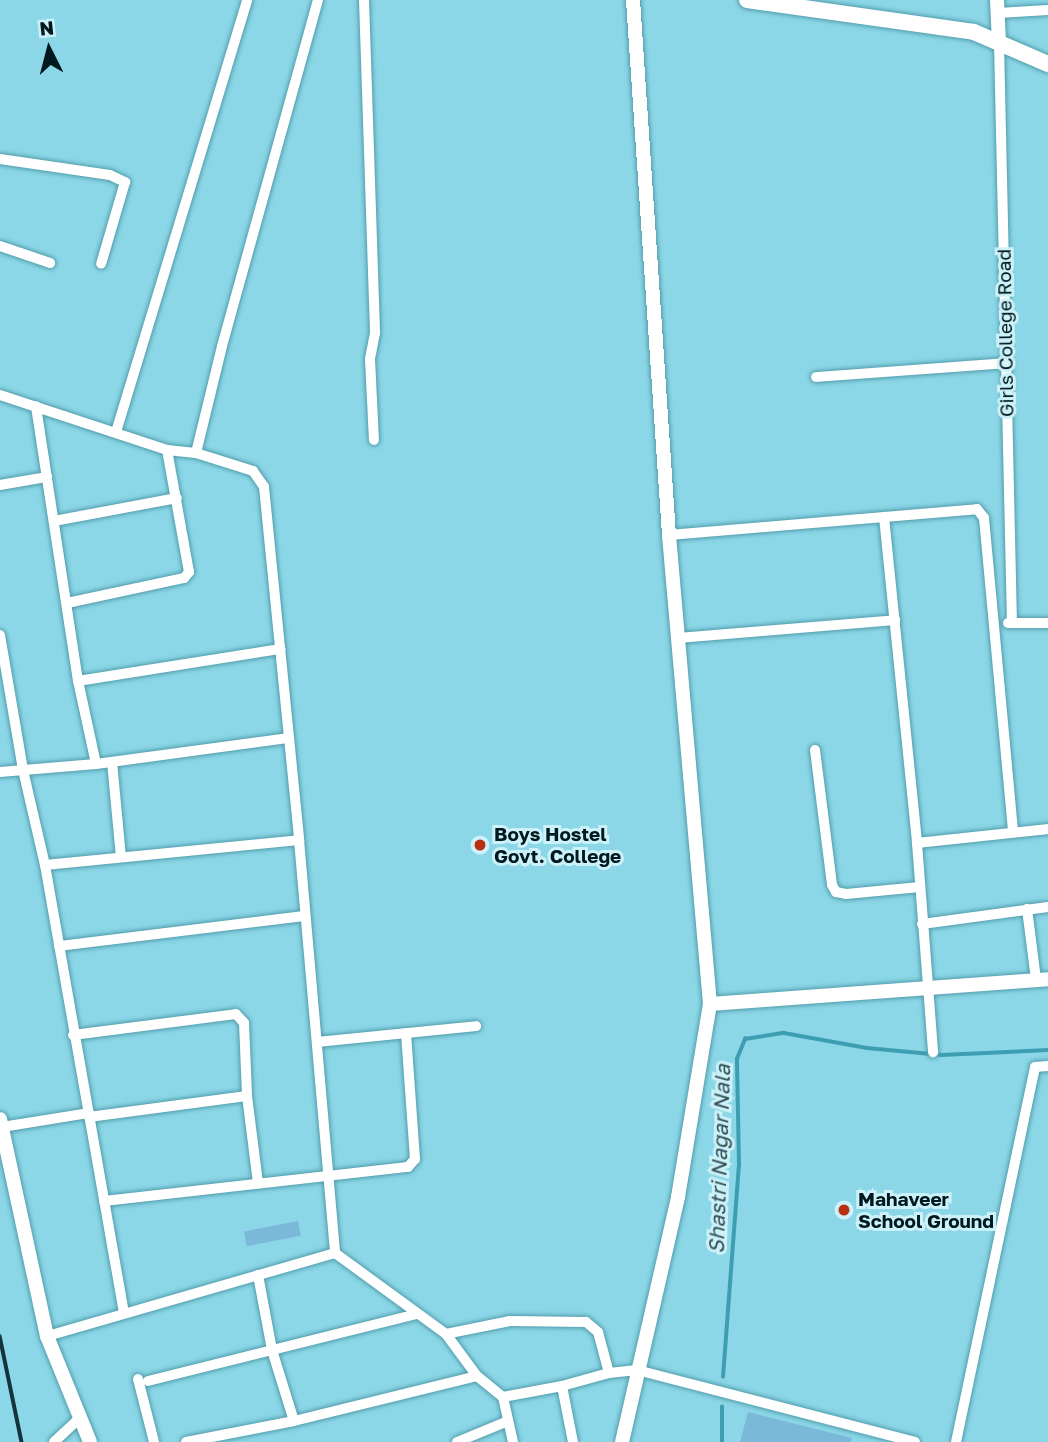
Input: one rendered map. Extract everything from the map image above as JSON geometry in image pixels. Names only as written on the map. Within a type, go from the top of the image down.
[{"type":"main road","points":[[747,0],[974,32],[1048,64]]},
{"type":"street","points":[[116,432],[247,0]]},
{"type":"street","points":[[196,453],[240,279],[318,0]]},
{"type":"street","points":[[364,0],[375,333],[370,359],[374,440]]},
{"type":"street","points":[[622,1442],[678,1197],[710,1004],[669,535],[633,0]]},
{"type":"street","points":[[999,43],[997,6],[1048,10]]},
{"type":"street","name":"Girls College Road","points":[[999,43],[1012,623]]},
{"type":"street","points":[[0,159],[110,175],[125,182],[101,264]]},
{"type":"street","points":[[0,246],[50,263]]},
{"type":"street","points":[[816,377],[1006,363]]},
{"type":"street","points":[[0,395],[167,450],[196,453],[253,471],[264,487],[299,840],[335,1253],[446,1334],[477,1376],[503,1397],[513,1442]]},
{"type":"street","points":[[36,406],[78,681],[96,764]]},
{"type":"street","points":[[67,603],[184,578],[189,564],[167,450]]},
{"type":"street","points":[[0,485],[47,477]]},
{"type":"street","points":[[54,521],[177,498]]},
{"type":"street","points":[[669,535],[977,509],[984,518],[1013,832]]},
{"type":"street","points":[[884,517],[917,843],[926,990],[933,1052]]},
{"type":"street","points":[[678,638],[895,620]]},
{"type":"street","points":[[995,622],[1048,623]]},
{"type":"street","points":[[0,635],[23,770],[45,865],[124,1313]]},
{"type":"street","points":[[78,681],[280,649]]},
{"type":"street","points":[[0,772],[96,764],[289,738]]},
{"type":"street","points":[[815,750],[832,885],[836,892],[920,887]]},
{"type":"street","points":[[112,762],[121,857]]},
{"type":"street","points":[[917,843],[1048,829]]},
{"type":"street","points":[[45,865],[299,840]]},
{"type":"street","points":[[922,924],[1048,906]]},
{"type":"street","points":[[710,1004],[926,990],[1042,979],[1027,909]]},
{"type":"street","points":[[59,946],[305,916]]},
{"type":"street","points":[[74,1035],[236,1014],[244,1023],[247,1096],[258,1183]]},
{"type":"street","points":[[317,1042],[477,1026]]},
{"type":"street","points":[[104,1201],[408,1167],[415,1159],[406,1033]]},
{"type":"street","points":[[956,1442],[1035,1067],[1048,1066]]},
{"type":"street","points":[[90,1442],[47,1336],[1,1123],[247,1096]]},
{"type":"street","points":[[47,1336],[335,1253]]},
{"type":"street","points":[[258,1275],[272,1350],[294,1422]]},
{"type":"street","points":[[154,1442],[143,1380],[417,1314]]},
{"type":"street","points":[[446,1334],[510,1321],[586,1322],[598,1332],[609,1373]]},
{"type":"street","points":[[503,1397],[562,1386],[609,1373],[637,1370],[915,1442]]},
{"type":"street","points":[[186,1442],[224,1439],[477,1376]]},
{"type":"street","points":[[562,1386],[573,1442]]},
{"type":"street","points":[[54,1442],[80,1418]]},
{"type":"street","points":[[457,1442],[508,1421]]},
{"type":"building","points":[[298,1221],[301,1236],[247,1246],[244,1231]]},
{"type":"building","points":[[748,1412],[852,1438],[851,1442],[740,1442]]},
{"type":"waterway","name":"Shastri Nagar Nala","points":[[723,1377],[739,1166],[737,1059],[745,1039],[784,1033],[867,1048],[942,1055],[1048,1050]]},
{"type":"waterway","name":"Shastri Nagar Nala","points":[[722,1407],[722,1442]]},
{"type":"railway","points":[[0,1336],[22,1442]]},
{"type":"place","name":"Boys Hostel Govt. College","points":[[480,845]]},
{"type":"place","name":"Mahaveer School Ground","points":[[844,1210]]}]
